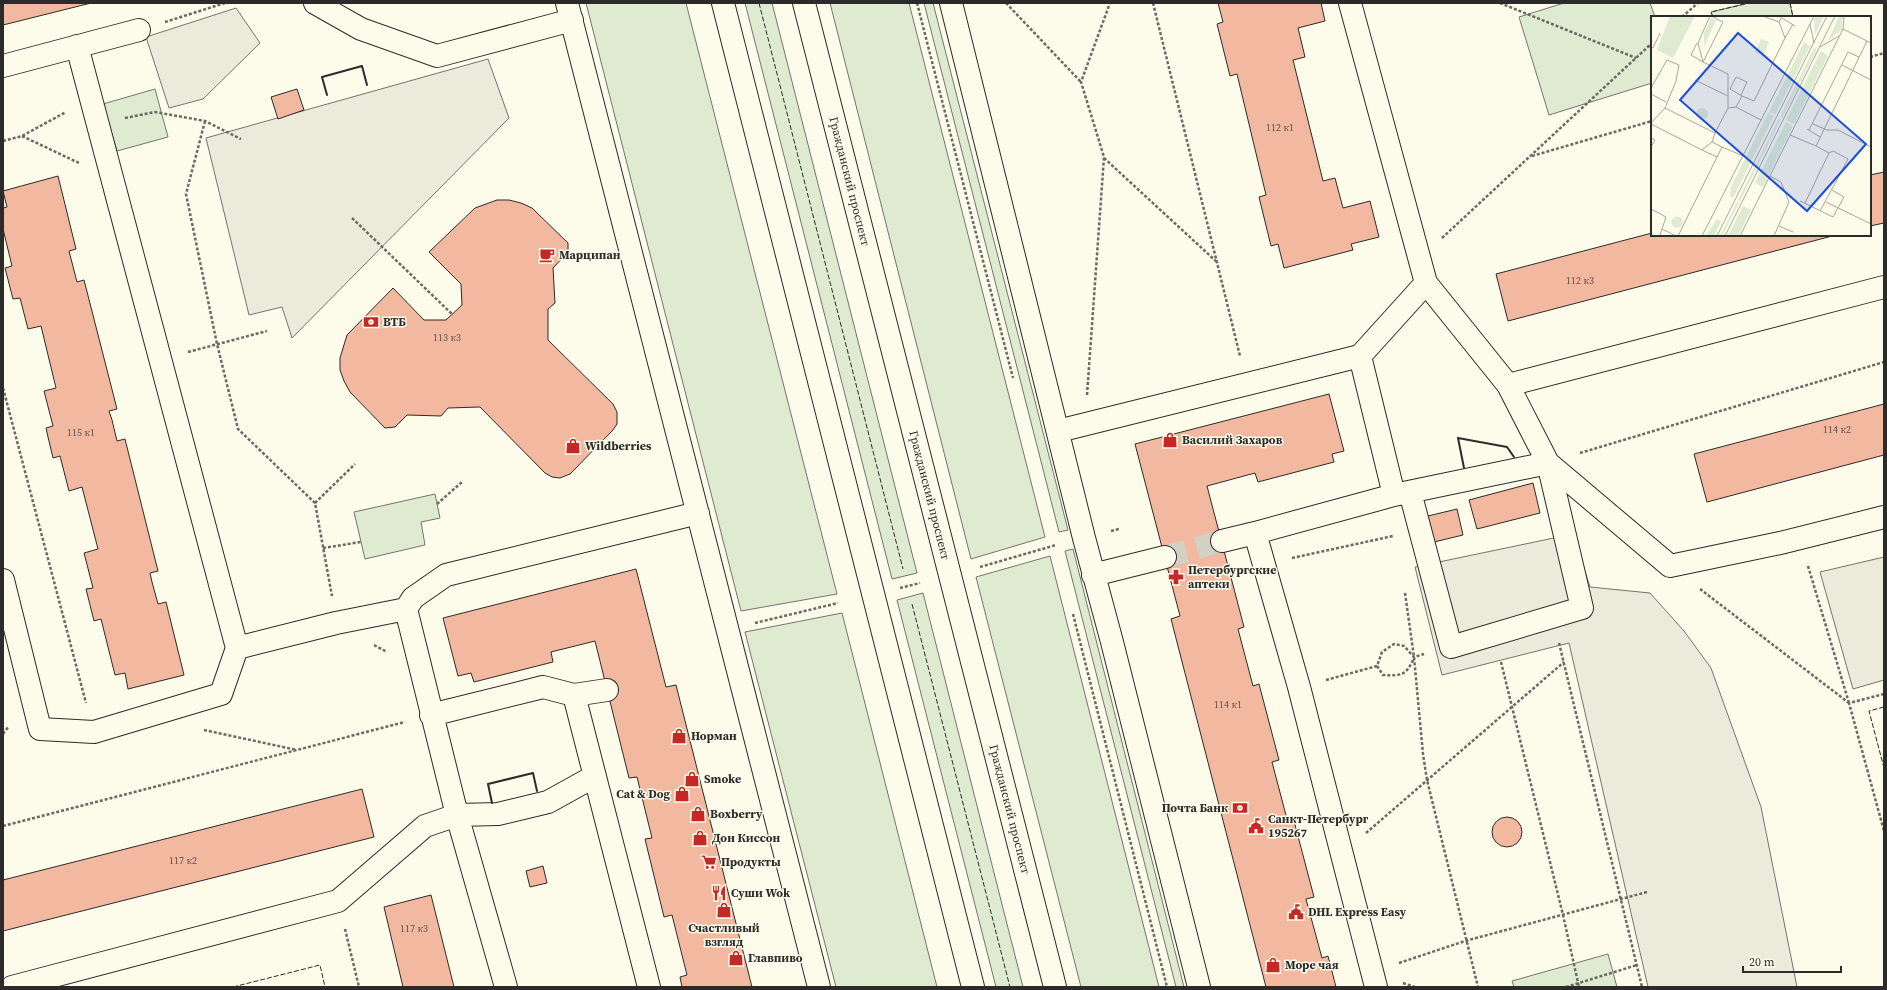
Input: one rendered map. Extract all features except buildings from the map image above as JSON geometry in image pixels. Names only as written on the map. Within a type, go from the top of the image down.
[{"type":"main road","points":[[315,3],[361,29],[436,56],[570,11],[819,987]]},
{"type":"main road","points":[[723,3],[973,987]]},
{"type":"main road","name":"Гражданский проспект","points":[[804,3],[1055,987]]},
{"type":"main road","points":[[951,3],[1093,575],[1112,642],[1199,987]]},
{"type":"main road","points":[[1350,3],[1426,283],[1508,385],[1548,463],[1582,608],[1553,618],[1451,646],[1420,530],[1402,493],[1360,356]]},
{"type":"main road","points":[[3,66],[139,30]]},
{"type":"main road","points":[[3,580],[40,729],[94,732],[221,694],[237,648],[77,46]]},
{"type":"main road","points":[[1058,431],[1360,356],[1426,283]]},
{"type":"main road","points":[[1508,385],[1884,287]]},
{"type":"main road","points":[[1222,541],[1402,493],[1548,463]]},
{"type":"main road","points":[[1548,463],[1670,566],[1800,538],[1884,517]]},
{"type":"main road","points":[[506,987],[457,815],[431,716],[406,609],[413,598],[446,575],[698,513]]},
{"type":"main road","points":[[1256,533],[1299,687],[1375,979]]},
{"type":"main road","points":[[1093,575],[1165,557]]},
{"type":"main road","points":[[237,648],[336,623],[406,609]]},
{"type":"main road","points":[[431,716],[543,687],[574,695],[607,690]]},
{"type":"main road","points":[[574,695],[649,987]]},
{"type":"main road","points":[[12,987],[338,902],[425,826],[457,815],[498,814],[548,802],[595,776]]},
{"type":"path","points":[[139,30],[225,3]]},
{"type":"path","points":[[1006,3],[1081,82],[1104,157],[1087,398]]},
{"type":"path","points":[[1081,82],[1110,3]]},
{"type":"path","points":[[1153,3],[1219,263],[1247,384]]},
{"type":"path","points":[[1500,3],[1636,58]]},
{"type":"path","points":[[1683,16],[1698,3]]},
{"type":"path","points":[[1420,259],[1651,44]]},
{"type":"path","points":[[1871,57],[1884,53]]},
{"type":"path","points":[[3,141],[22,136],[91,99]]},
{"type":"path","points":[[97,123],[155,112],[205,121],[241,139]]},
{"type":"path","points":[[205,121],[186,194],[217,344],[238,429],[315,502],[336,623],[420,671]]},
{"type":"path","points":[[1530,157],[1651,121]]},
{"type":"path","points":[[22,136],[112,179]]},
{"type":"path","points":[[1104,157],[1219,263]]},
{"type":"path","points":[[352,218],[452,314]]},
{"type":"path","points":[[160,360],[267,331]]},
{"type":"path","points":[[1548,463],[1884,362]]},
{"type":"path","points":[[3,388],[94,732]]},
{"type":"path","points":[[315,502],[355,464]]},
{"type":"path","points":[[437,504],[462,482]]},
{"type":"path","points":[[1264,564],[1420,530]]},
{"type":"path","points":[[1800,538],[1849,703],[1884,830]]},
{"type":"path","points":[[323,548],[361,542]]},
{"type":"path","points":[[980,567],[1063,543]]},
{"type":"path","points":[[1670,566],[1849,703]]},
{"type":"path","points":[[894,589],[920,583]]},
{"type":"path","points":[[1405,588],[1414,657],[1423,754],[1465,941],[1478,987]]},
{"type":"path","points":[[753,623],[838,603]]},
{"type":"path","points":[[1553,618],[1642,987]]},
{"type":"path","points":[[1494,634],[1563,915],[1579,987]]},
{"type":"path","points":[[1377,666],[1382,652],[1394,644],[1404,646],[1414,657]]},
{"type":"path","points":[[1414,657],[1451,646]]},
{"type":"path","points":[[1377,666],[1384,675],[1398,676],[1408,671],[1414,657]]},
{"type":"path","points":[[1343,853],[1564,662]]},
{"type":"path","points":[[1299,687],[1377,666]]},
{"type":"path","points":[[1849,703],[1884,694]]},
{"type":"path","points":[[3,826],[431,716]]},
{"type":"path","points":[[198,729],[298,750]]},
{"type":"path","points":[[1375,979],[1465,941],[1647,892]]},
{"type":"path","points":[[338,902],[359,987]]},
{"type":"path","points":[[1566,987],[1637,965]]},
{"type":"green space","points":[[586,3],[686,3],[837,594],[741,611]]},
{"type":"green space","points":[[745,3],[772,3],[917,573],[892,579]]},
{"type":"green space","points":[[830,3],[909,3],[1045,537],[971,559]]},
{"type":"green space","points":[[924,3],[933,3],[1068,530],[1059,532]]},
{"type":"green space","points":[[1564,3],[1650,3],[1655,16],[1651,16],[1651,83],[1549,115],[1519,17]]},
{"type":"green space","points":[[1749,3],[1790,3],[1793,16],[1713,16],[1711,12]]},
{"type":"green space","points":[[155,89],[168,137],[117,151],[103,104]]},
{"type":"green space","points":[[435,494],[440,518],[421,522],[425,545],[365,559],[354,512]]},
{"type":"green space","points":[[1073,549],[1184,987],[1176,987],[1065,551]]},
{"type":"green space","points":[[1050,556],[1159,987],[1081,987],[976,577]]},
{"type":"green space","points":[[923,593],[1023,987],[996,987],[897,600]]},
{"type":"green space","points":[[842,613],[937,987],[836,987],[745,632]]},
{"type":"green space","points":[[1608,954],[1617,987],[1514,987],[1512,981]]},
{"type":"shaded area","points":[[236,8],[260,43],[203,99],[169,108],[146,37]]},
{"type":"shaded area","points":[[488,59],[509,118],[292,338],[282,307],[249,315],[206,138]]},
{"type":"shaded area","points":[[1573,534],[1590,587],[1650,593],[1684,631],[1711,668],[1761,807],[1797,987],[1648,987],[1569,643],[1442,675],[1415,567]]},
{"type":"shaded area","points":[[1884,557],[1884,680],[1853,689],[1820,572]]},
{"type":"tunnel","points":[[1165,557],[1222,541]]},
{"type":"fence","points":[[759,3],[903,569]]},
{"type":"fence","points":[[1713,16],[1711,12],[1749,3]]},
{"type":"fence","points":[[1790,3],[1793,16]]},
{"type":"fence","points":[[912,604],[1010,987]]},
{"type":"fence","points":[[1884,707],[1869,711],[1884,768]]},
{"type":"fence","points":[[233,987],[320,965],[325,987]]},
{"type":"wall","points":[[327,95],[322,77],[362,66],[367,85]]},
{"type":"wall","points":[[1464,468],[1458,438],[1507,447],[1514,457]]},
{"type":"wall","points":[[492,803],[488,784],[533,773],[537,791]]},
{"type":"place","name":"Марципан","points":[[547,255]]},
{"type":"place","name":"ВТБ","points":[[371,322]]},
{"type":"place","name":"Василий Захаров","points":[[1170,440]]},
{"type":"place","name":"Wildberries","points":[[573,446]]},
{"type":"place","name":"Петербургские аптеки","points":[[1176,577]]},
{"type":"place","name":"Норман","points":[[679,736]]},
{"type":"place","name":"Smoke","points":[[692,779]]},
{"type":"place","name":"Cat & Dog","points":[[682,794]]},
{"type":"place","name":"Почта Банк","points":[[1240,808]]},
{"type":"place","name":"Boxberry","points":[[698,814]]},
{"type":"place","name":"Санкт-Петербург 195267","points":[[1256,826]]},
{"type":"place","name":"Дон Киссон","points":[[700,838]]},
{"type":"place","name":"Продукты","points":[[709,862]]},
{"type":"place","name":"Суши Wok","points":[[719,893]]},
{"type":"place","name":"Счастливый взгляд","points":[[724,910]]},
{"type":"place","name":"DHL Express Easy","points":[[1296,912]]},
{"type":"place","name":"Главпиво","points":[[736,958]]},
{"type":"place","name":"Море чая","points":[[1273,965]]}]
